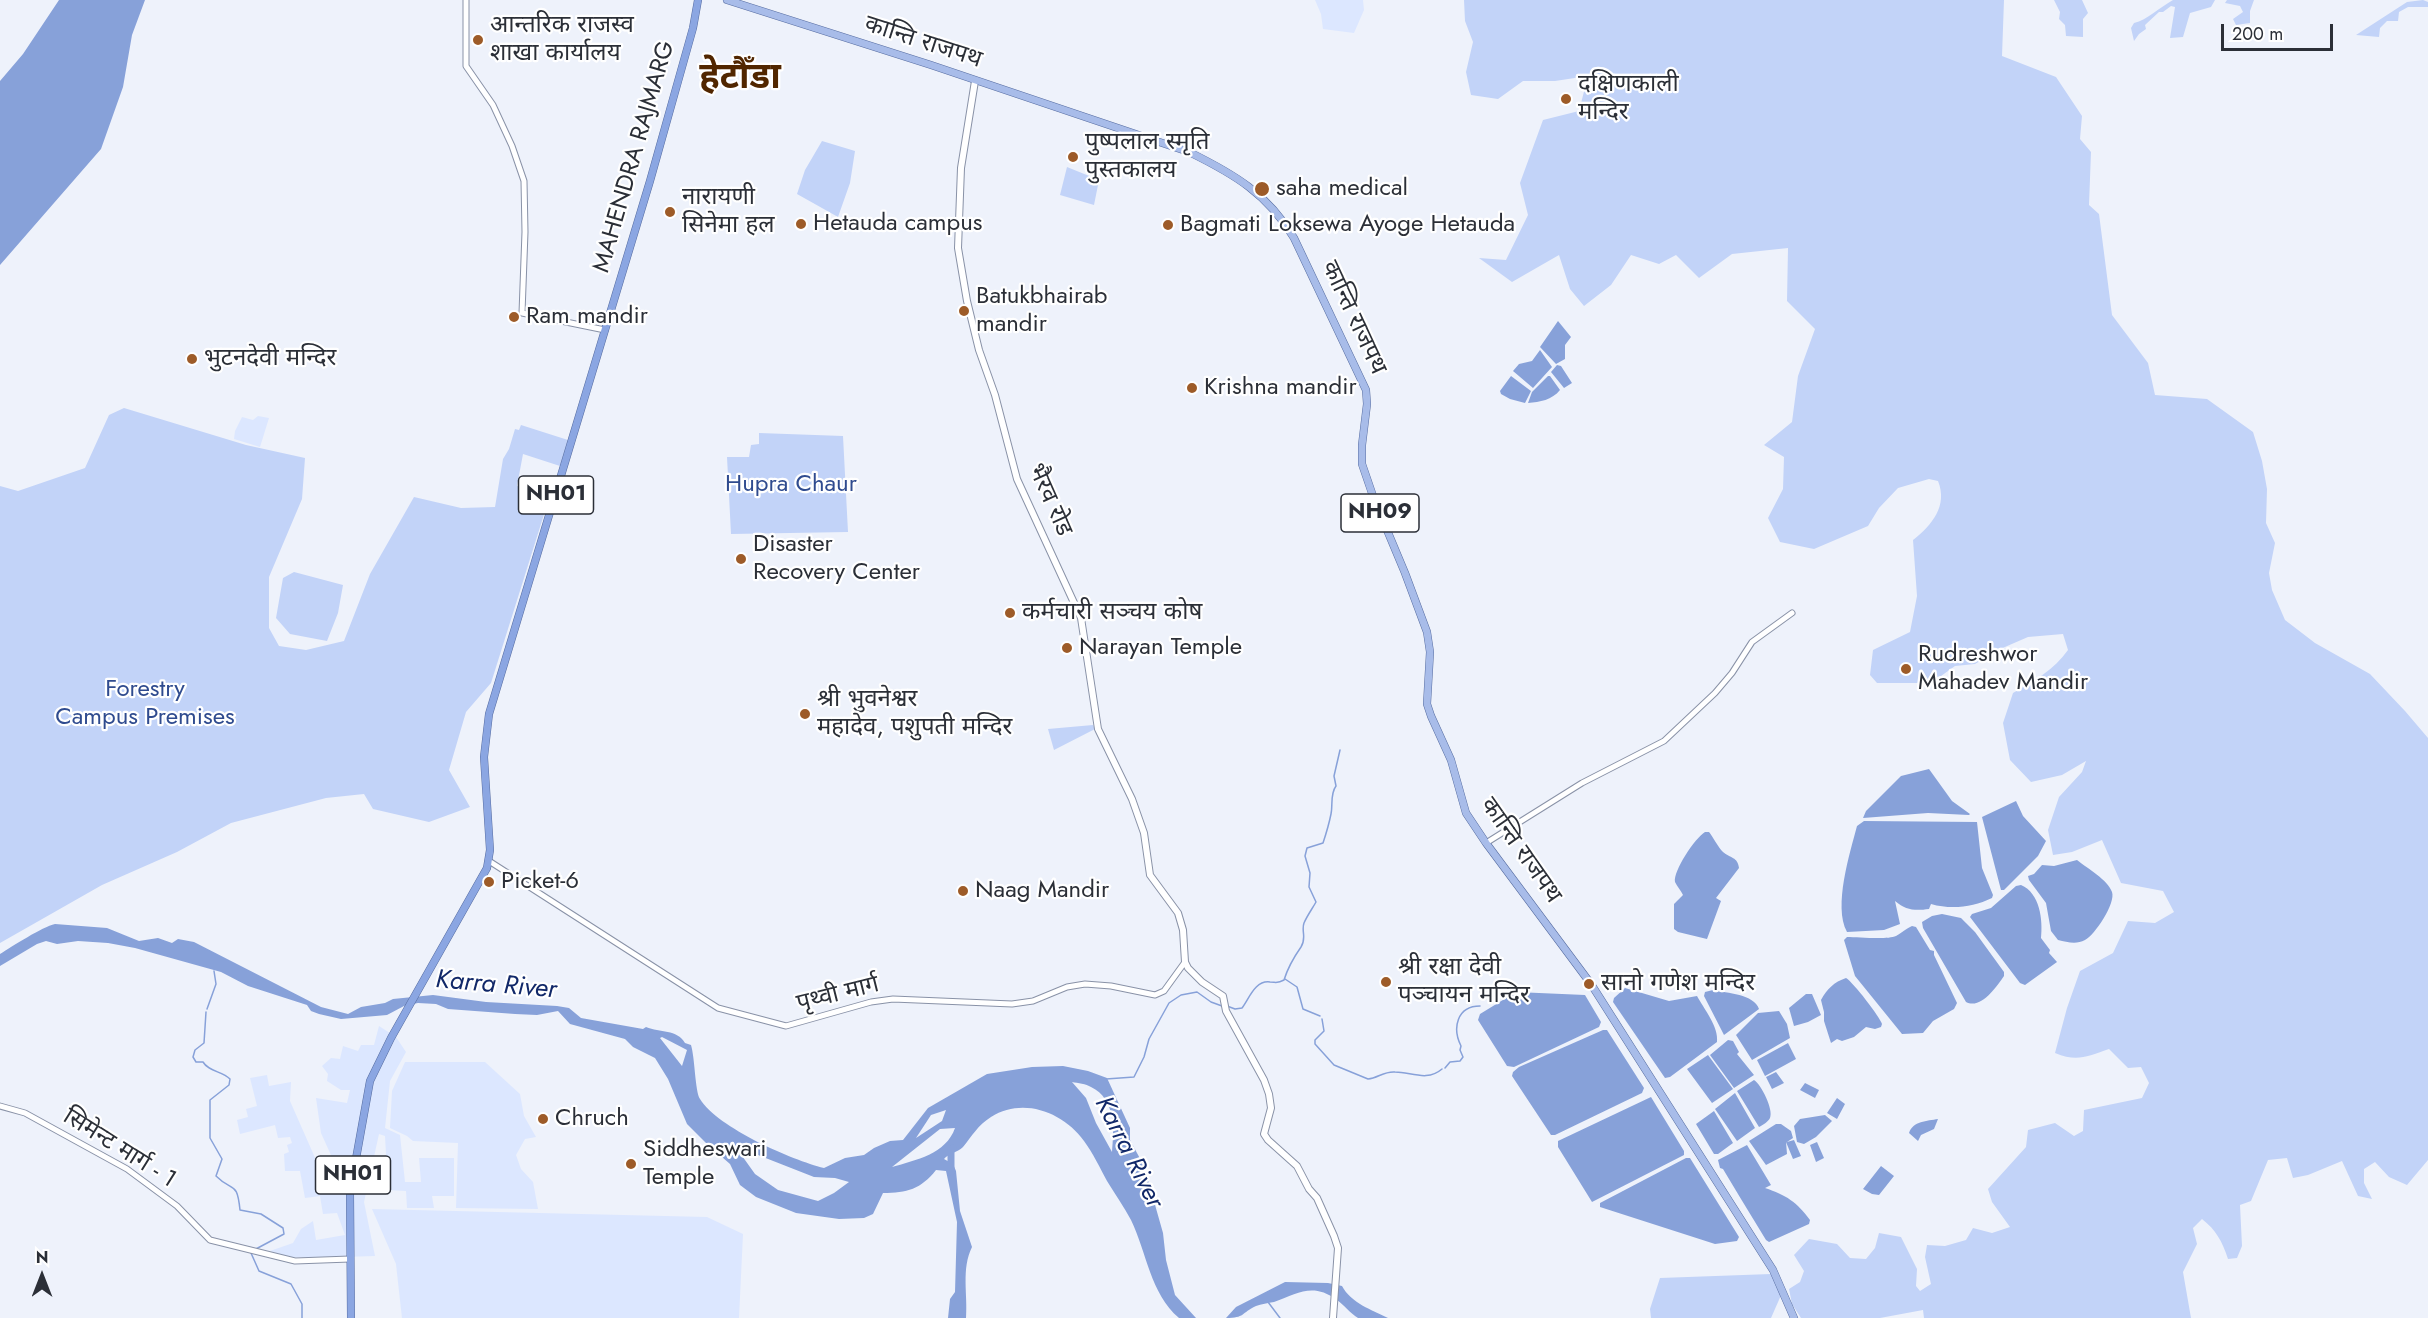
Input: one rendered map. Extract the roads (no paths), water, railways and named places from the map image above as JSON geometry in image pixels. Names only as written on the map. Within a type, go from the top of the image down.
[{"type":"highway","name":"MAHENDRA RAJMARG","points":[[351,1318],[350,1192],[370,1081],[391,1038],[487,868],[489,861],[484,757],[489,714],[657,156],[693,28],[698,0]]},
{"type":"main road","name":"कान्ति राजपथ","points":[[727,0],[1189,152],[1249,187],[1266,200],[1281,217],[1294,238],[1366,390],[1362,464],[1430,642],[1427,704],[1451,760],[1466,813],[1591,984],[1773,1270],[1794,1318]]},
{"type":"main road","name":"भैरव रोड","points":[[975,81],[961,168],[958,248],[969,307],[1017,479],[1082,618],[1098,729],[1132,799],[1144,833],[1150,875],[1174,904],[1179,915],[1183,930],[1185,962]]},
{"type":"main road","points":[[1185,962],[1203,982],[1223,996],[1225,1005],[1269,1094],[1271,1108],[1264,1134],[1297,1166],[1309,1189],[1317,1198],[1334,1236],[1338,1248],[1333,1318]]},
{"type":"street","points":[[466,0],[466,66],[493,105],[512,146],[524,181],[522,313],[605,330]]},
{"type":"street","points":[[1486,843],[1582,783],[1664,741],[1732,673],[1752,642],[1792,613]]},
{"type":"street","name":"पृथ्वी मार्ग","points":[[489,861],[718,1008],[786,1026],[861,1004],[893,999],[1012,1004],[1033,1001],[1066,987],[1085,984],[1112,986],[1155,995],[1164,991],[1185,962]]},
{"type":"street","name":"सिमेन्ट मार्ग - 1","points":[[0,1106],[25,1113],[127,1169],[177,1206],[210,1240],[295,1261],[350,1259]]},
{"type":"water","points":[[59,0],[145,0],[132,35],[123,87],[101,149],[0,265],[0,81],[23,54]]},
{"type":"water","points":[[1558,321],[1571,337],[1565,345],[1565,359],[1556,364],[1540,347]]},
{"type":"water","points":[[1540,350],[1552,367],[1533,388],[1513,371],[1519,364],[1532,361]]},
{"type":"water","points":[[1557,365],[1561,366],[1572,383],[1564,388],[1551,372]]},
{"type":"water","points":[[1511,376],[1531,391],[1525,403],[1501,394],[1500,391]]},
{"type":"water","points":[[1548,376],[1560,390],[1550,398],[1528,403],[1532,392]]},
{"type":"water","points":[[1929,769],[1952,801],[1969,815],[1928,813],[1863,818],[1866,811],[1901,776]]},
{"type":"water","points":[[2016,801],[2023,816],[2046,841],[2038,856],[2004,890],[2001,890],[1982,817]]},
{"type":"water","points":[[1864,821],[1977,822],[1982,868],[1993,895],[1992,898],[1962,907],[1931,904],[1929,909],[1919,910],[1907,908],[1895,901],[1900,924],[1884,930],[1847,932],[1842,908],[1844,879],[1857,826]]},
{"type":"water","points":[[1705,832],[1709,832],[1723,852],[1735,860],[1739,868],[1716,898],[1721,901],[1707,939],[1674,929],[1674,904],[1683,895],[1675,882],[1677,870],[1696,841]]},
{"type":"water","points":[[2077,860],[2106,883],[2112,892],[2112,897],[2108,911],[2094,932],[2085,940],[2072,943],[2058,940],[2051,931],[2046,903],[2028,876],[2034,874],[2042,865],[2054,866]]},
{"type":"water","points":[[2021,885],[2032,894],[2036,901],[2041,915],[2041,938],[2057,962],[2025,985],[2020,983],[1970,917],[1972,914],[1991,908],[2016,886]]},
{"type":"water","points":[[1942,914],[1961,918],[1975,932],[2004,972],[2004,976],[1993,991],[1977,1003],[1966,1002],[1923,928],[1922,922],[1932,916]]},
{"type":"water","name":"Karra River","points":[[55,924],[107,928],[139,941],[158,938],[172,943],[178,939],[194,942],[321,1007],[348,1014],[361,1007],[385,1003],[393,999],[433,995],[486,1002],[557,1006],[569,1008],[581,1018],[673,1033],[691,1045],[698,1095],[709,1110],[722,1121],[757,1141],[794,1158],[824,1168],[845,1158],[864,1155],[890,1141],[903,1140],[928,1108],[987,1074],[1032,1067],[1063,1066],[1088,1071],[1107,1078],[1130,1128],[1130,1140],[1144,1166],[1163,1233],[1166,1260],[1175,1295],[1196,1318],[1179,1318],[1169,1308],[1155,1285],[1131,1220],[1093,1156],[1075,1131],[1054,1115],[1029,1108],[1003,1111],[986,1120],[963,1147],[944,1159],[953,1164],[956,1171],[960,1211],[972,1247],[966,1273],[966,1318],[948,1318],[950,1299],[955,1292],[957,1222],[946,1171],[936,1170],[925,1182],[913,1189],[883,1193],[873,1214],[864,1218],[839,1219],[796,1213],[756,1197],[740,1185],[730,1164],[687,1124],[668,1079],[655,1058],[633,1047],[625,1039],[570,1024],[558,1011],[537,1015],[515,1014],[448,1009],[436,1004],[418,1003],[404,1006],[387,1015],[341,1019],[311,1011],[307,1005],[248,986],[221,972],[135,948],[108,943],[78,941],[57,944],[46,941],[0,966],[0,954]],"holes":[[[660,1038],[687,1050],[682,1066]],[[1072,1082],[1091,1087],[1105,1099],[1112,1116],[1112,1152],[1096,1123],[1086,1098]],[[946,1110],[942,1121],[916,1138],[931,1115]],[[955,1128],[945,1144],[929,1155],[892,1167],[940,1129]],[[735,1146],[814,1177],[835,1178],[849,1182],[818,1201],[778,1190],[755,1174]]]},
{"type":"water","points":[[1912,926],[1916,927],[1930,950],[1934,951],[1957,1003],[1954,1009],[1933,1021],[1923,1033],[1902,1034],[1855,976],[1844,940],[1847,937],[1892,937]]},
{"type":"water","points":[[1846,978],[1877,1014],[1882,1024],[1881,1027],[1875,1029],[1866,1027],[1854,1037],[1842,1041],[1837,1039],[1831,1043],[1824,1021],[1821,1000],[1831,986]]},
{"type":"water","points":[[1625,988],[1669,1001],[1697,996],[1716,1030],[1717,1042],[1670,1077],[1665,1078],[1613,1002],[1614,998]]},
{"type":"water","points":[[1713,990],[1746,997],[1752,1000],[1759,1009],[1724,1035],[1704,996],[1705,992]]},
{"type":"water","points":[[1516,992],[1585,995],[1601,1022],[1599,1027],[1514,1067],[1507,1066],[1478,1020],[1480,1014]]},
{"type":"water","points":[[1806,994],[1812,994],[1821,1015],[1794,1026],[1789,1008]]},
{"type":"water","points":[[1779,1011],[1787,1024],[1790,1038],[1752,1060],[1736,1035],[1758,1013]]},
{"type":"water","points":[[1607,1030],[1644,1088],[1642,1093],[1551,1135],[1512,1076],[1513,1072],[1519,1067]]},
{"type":"water","points":[[1728,1040],[1733,1041],[1739,1052],[1737,1054],[1754,1075],[1734,1088],[1710,1055]]},
{"type":"water","points":[[1788,1043],[1796,1059],[1765,1076],[1757,1060]]},
{"type":"water","points":[[1708,1055],[1733,1089],[1712,1103],[1687,1069]]},
{"type":"water","points":[[1776,1072],[1784,1083],[1772,1089],[1766,1077]]},
{"type":"water","points":[[1754,1080],[1766,1098],[1771,1114],[1768,1121],[1759,1127],[1737,1091]]},
{"type":"water","points":[[1805,1083],[1819,1090],[1815,1098],[1800,1090]]},
{"type":"water","points":[[1735,1093],[1755,1128],[1737,1141],[1715,1109]]},
{"type":"water","points":[[1651,1097],[1684,1151],[1684,1155],[1592,1202],[1558,1147],[1558,1141]]},
{"type":"water","points":[[1837,1098],[1845,1104],[1837,1119],[1827,1113]]},
{"type":"water","points":[[1714,1111],[1733,1143],[1718,1154],[1714,1154],[1696,1124]]},
{"type":"water","points":[[1825,1115],[1832,1121],[1816,1137],[1804,1144],[1797,1142],[1794,1126],[1800,1119]]},
{"type":"water","points":[[1938,1119],[1934,1129],[1921,1135],[1918,1141],[1909,1133],[1917,1124]]},
{"type":"water","points":[[1776,1124],[1781,1124],[1791,1131],[1793,1138],[1787,1142],[1794,1140],[1801,1156],[1793,1159],[1786,1142],[1787,1154],[1766,1165],[1749,1141]]},
{"type":"water","points":[[1817,1142],[1824,1158],[1816,1162],[1810,1145]]},
{"type":"water","points":[[1747,1145],[1771,1185],[1765,1188],[1785,1196],[1796,1204],[1810,1220],[1809,1224],[1769,1242],[1723,1169],[1720,1168],[1718,1160]]},
{"type":"water","points":[[1690,1158],[1739,1237],[1737,1241],[1715,1244],[1600,1207],[1600,1203]]},
{"type":"water","points":[[1881,1166],[1894,1176],[1879,1195],[1872,1194],[1863,1189]]},
{"type":"water","points":[[1285,1282],[1328,1283],[1342,1286],[1356,1301],[1388,1318],[1358,1318],[1328,1295],[1305,1291],[1258,1305],[1240,1316],[1226,1318],[1236,1307]]},
{"type":"waterway","points":[[1227,1006],[1235,1009],[1242,1008],[1260,984],[1284,980],[1291,962],[1303,944],[1304,923],[1316,902],[1309,887],[1310,873],[1305,856],[1307,848],[1323,843],[1331,814],[1332,796],[1336,786],[1334,776],[1340,750]]},
{"type":"waterway","points":[[207,1009],[216,984],[214,971]]},
{"type":"waterway","points":[[1285,979],[1297,987],[1303,1009],[1320,1016]]},
{"type":"waterway","points":[[1106,1079],[1134,1077],[1144,1057],[1149,1039],[1169,1003],[1181,995],[1197,992],[1211,1002],[1222,1006]]},
{"type":"waterway","points":[[1445,1068],[1450,1062],[1460,1061],[1463,1057],[1457,1032],[1458,1019],[1466,1010],[1480,1006]]},
{"type":"waterway","points":[[206,1012],[204,1043],[195,1050],[193,1057],[196,1062],[203,1062],[209,1068],[230,1079],[229,1085],[210,1100],[210,1138],[222,1159],[216,1176],[236,1191],[240,1210],[261,1214],[283,1228],[284,1234],[254,1250]]},
{"type":"waterway","points":[[1322,1019],[1324,1031],[1315,1040],[1315,1044],[1334,1065],[1368,1079],[1391,1072],[1425,1076],[1442,1069]]},
{"type":"waterway","points":[[951,1172],[953,1148]]},
{"type":"waterway","points":[[251,1253],[259,1271],[291,1284],[302,1304],[302,1318]]},
{"type":"waterway","points":[[1268,1302],[1280,1318]]},
{"type":"place","name":"आन्तरिक राजस्व शाखा कार्यालय","points":[[478,40]]},
{"type":"place","name":"दक्षिणकाली मन्दिर","points":[[1566,99]]},
{"type":"place","name":"पुष्पलाल स्मृति पुस्तकालय","points":[[1073,157]]},
{"type":"place","name":"saha medical","points":[[1262,189]]},
{"type":"place","name":"नारायणी सिनेमा हल","points":[[670,212]]},
{"type":"place","name":"Hetauda campus","points":[[801,224]]},
{"type":"place","name":"Bagmati Loksewa Ayoge Hetauda","points":[[1168,225]]},
{"type":"place","name":"Batukbhairab mandir","points":[[964,311]]},
{"type":"place","name":"Ram mandir","points":[[514,317]]},
{"type":"place","name":"भुटनदेवी मन्दिर","points":[[192,359]]},
{"type":"place","name":"Krishna mandir","points":[[1192,388]]},
{"type":"place","name":"Disaster Recovery Center","points":[[741,559]]},
{"type":"place","name":"कर्मचारी सञ्चय कोष","points":[[1010,613]]},
{"type":"place","name":"Narayan Temple","points":[[1067,648]]},
{"type":"place","name":"Rudreshwor Mahadev Mandir","points":[[1906,669]]},
{"type":"place","name":"श्री भुवनेश्वर महादेव, पशुपती मन्दिर","points":[[805,714]]},
{"type":"place","name":"Picket-6","points":[[489,882]]},
{"type":"place","name":"Naag Mandir","points":[[963,891]]},
{"type":"place","name":"श्री रक्षा देवी पञ्चायन मन्दिर","points":[[1386,982]]},
{"type":"place","name":"सानो गणेश मन्दिर","points":[[1589,984]]},
{"type":"place","name":"Chruch","points":[[543,1119]]},
{"type":"place","name":"Siddheswari Temple","points":[[631,1164]]},
{"type":"district","name":"हेटौँडा","points":[[740,79]]},
{"type":"park label","name":"Hupra Chaur","points":[[791,485]]},
{"type":"park label","name":"Forestry Campus Premises","points":[[145,704]]}]
